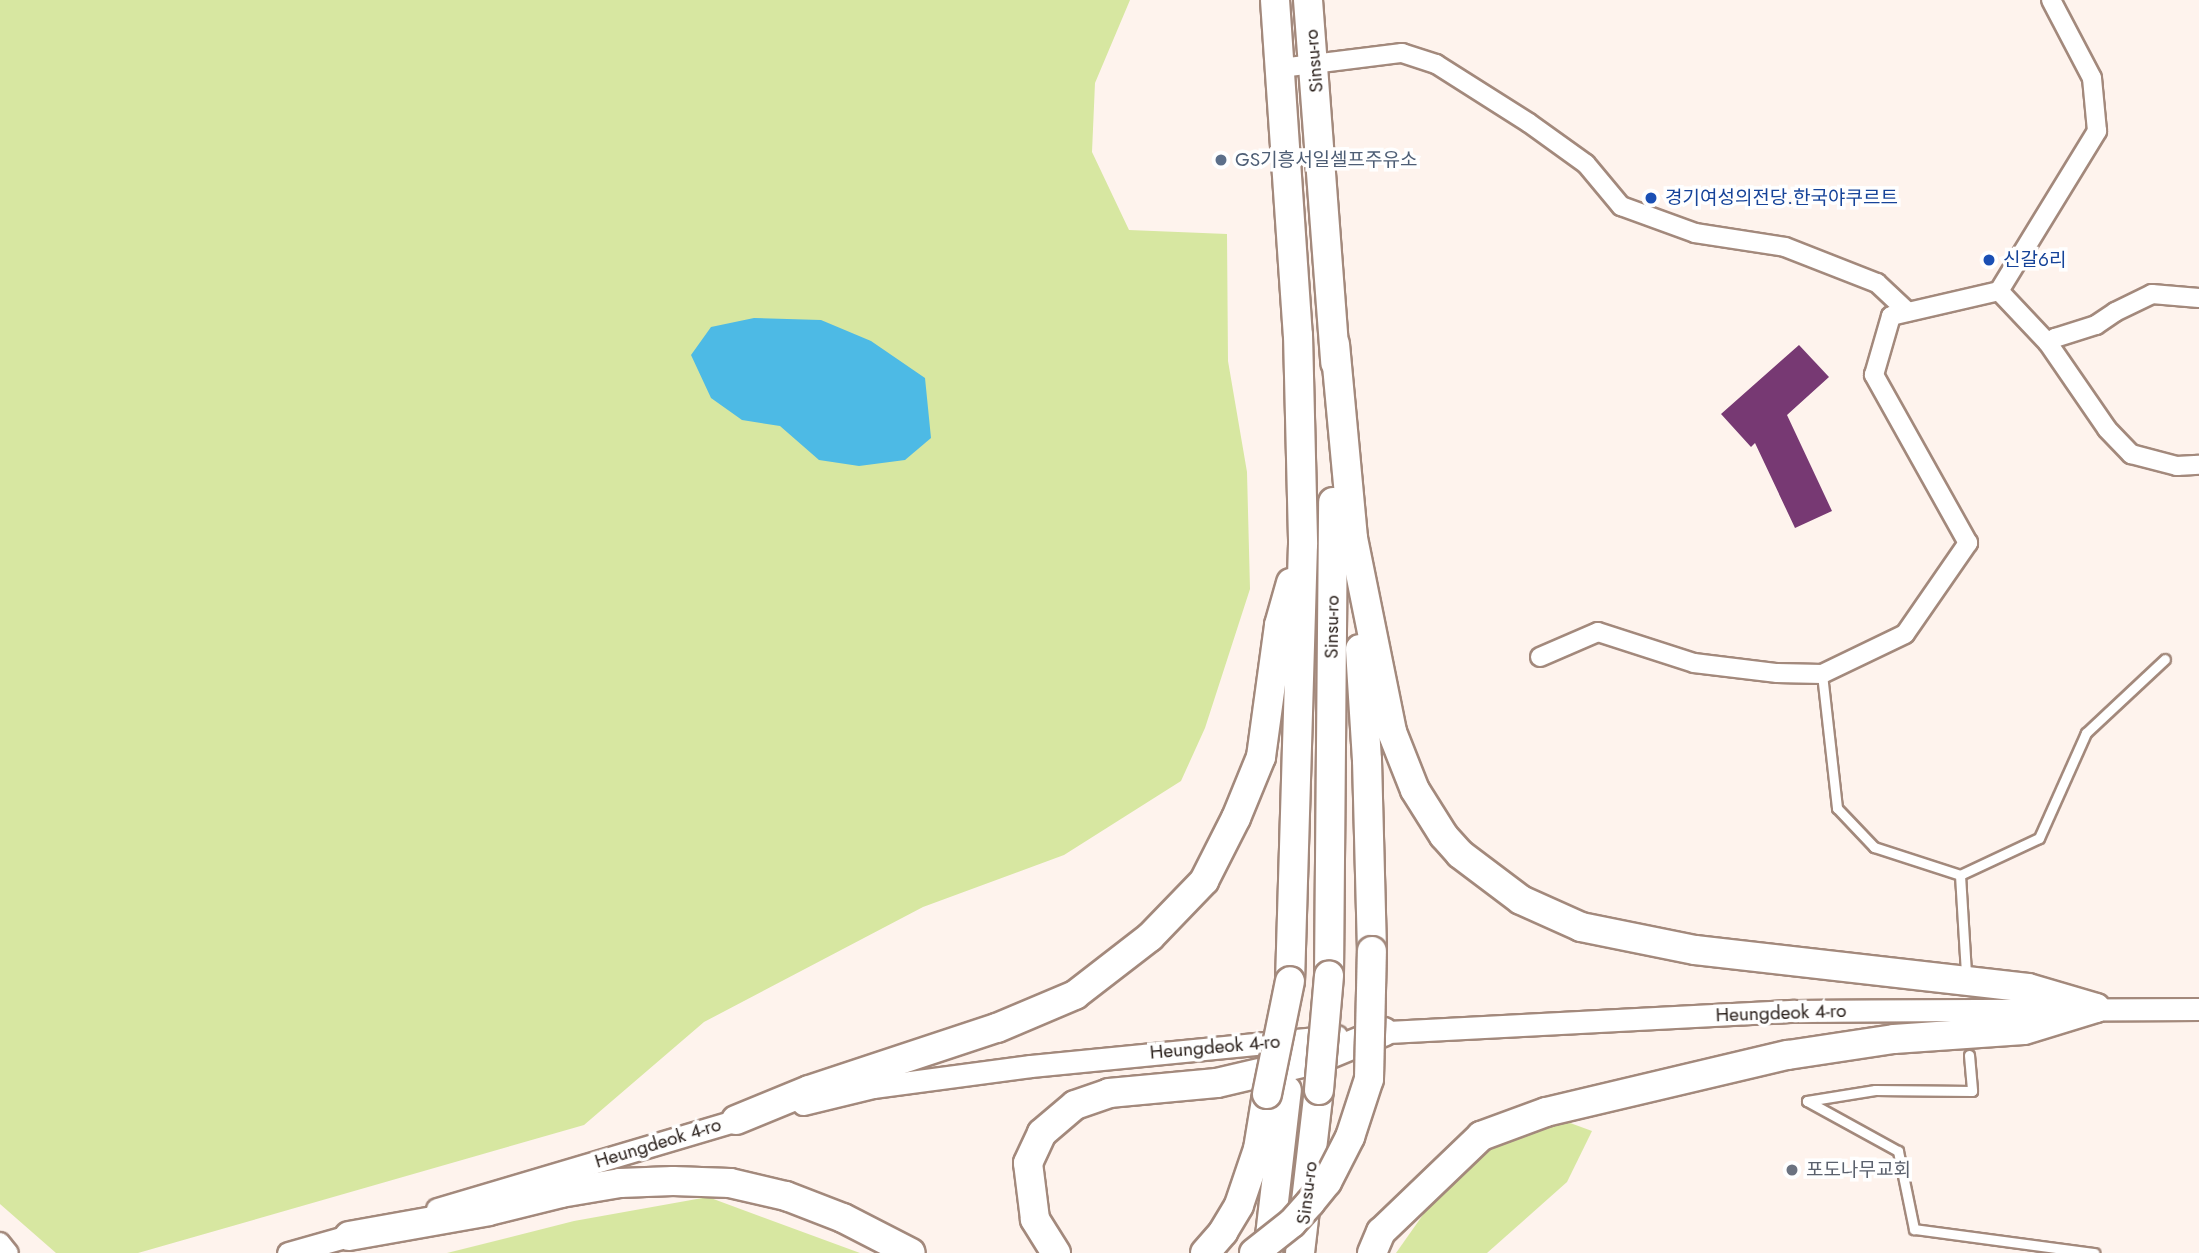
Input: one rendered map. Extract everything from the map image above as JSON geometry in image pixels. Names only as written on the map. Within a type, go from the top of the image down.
[{"type":"main road","name":"Sinsu-ro","points":[[1268,1253],[1277,1092],[1290,981],[1303,544],[1298,335],[1275,0]]},
{"type":"main road","name":"Sinsu-ro","points":[[1300,1253],[1329,975],[1335,344],[1308,0]]},
{"type":"main road","points":[[1254,1253],[1292,1223],[1326,1182],[1350,1137],[1369,1079],[1372,951],[1367,760],[1353,538],[1335,344]]},
{"type":"main road","points":[[1353,538],[1385,701],[1405,769],[1444,836],[1484,875],[1521,900],[1581,927],[1695,950],[2028,988],[2096,1008]]},
{"type":"main road","points":[[736,1120],[809,1090],[997,1028],[1075,995],[1150,937],[1204,881],[1236,818],[1261,757],[1279,625],[1303,544]]},
{"type":"main road","points":[[1372,1253],[1381,1231],[1481,1136],[1546,1112],[1788,1055],[1894,1039],[2024,1030],[2096,1008]]},
{"type":"main road","points":[[1056,1253],[1035,1219],[1028,1163],[1042,1133],[1075,1105],[1109,1093],[1217,1083],[1303,1063],[1383,1032]]},
{"type":"main road","points":[[1205,1253],[1223,1232],[1239,1205],[1277,1092]]},
{"type":"main road","points":[[349,1236],[489,1211],[561,1193],[620,1183],[684,1181],[730,1183],[786,1196],[843,1218],[911,1253]]},
{"type":"street","points":[[1540,657],[1598,632],[1694,663],[1776,673],[1822,674],[1905,634],[1968,543],[1874,375],[1891,316],[1999,291],[2097,131],[2092,78],[2051,0]]},
{"type":"street","points":[[1281,68],[1402,53],[1436,64],[1529,123],[1586,164],[1620,206],[1695,233],[1785,247],[1877,283],[1908,313]]},
{"type":"street","points":[[1999,291],[2048,343],[2107,429],[2131,454],[2178,466],[2199,465]]},
{"type":"street","points":[[2048,343],[2054,338],[2096,326],[2115,312],[2152,295],[2199,298]]},
{"type":"street","name":"Heungdeok 4-ro","points":[[288,1253],[736,1120],[873,1087],[1005,1069],[1148,1052],[1383,1032],[1794,1011],[2199,1009]]},
{"type":"street","points":[[0,1242],[9,1253]]},
{"type":"lane","points":[[1822,674],[1837,808],[1874,847],[1960,875],[2039,838],[2086,733],[2165,659]]},
{"type":"lane","points":[[1960,875],[1966,972]]},
{"type":"lane","points":[[1969,1055],[1972,1091],[1875,1090],[1807,1101],[1898,1151],[1914,1229],[2094,1253]]},
{"type":"green space","points":[[0,0],[1130,0],[1095,83],[1092,152],[1129,230],[1227,234],[1228,361],[1247,472],[1250,589],[1205,728],[1181,781],[1064,855],[923,907],[704,1022],[584,1125],[138,1253],[56,1253],[0,1204]]},
{"type":"green space","points":[[1562,1120],[1592,1131],[1567,1182],[1487,1253],[1396,1253],[1451,1175],[1507,1137]]},
{"type":"green space","points":[[708,1197],[860,1253],[447,1253],[574,1221]]},
{"type":"water","points":[[754,318],[821,320],[871,341],[925,378],[931,438],[905,460],[859,466],[819,460],[780,426],[742,420],[711,398],[691,355],[711,327]]},
{"type":"building","points":[[1799,345],[1829,377],[1787,415],[1832,511],[1795,528],[1755,443],[1751,447],[1721,414]]},
{"type":"place","name":"GS기흥서일셀프주유소","points":[[1221,160]]},
{"type":"place","name":"경기여성의전당.한국야쿠르트","points":[[1651,198]]},
{"type":"place","name":"신갈6리","points":[[1989,260]]},
{"type":"place","name":"포도나무교회","points":[[1792,1170]]}]
